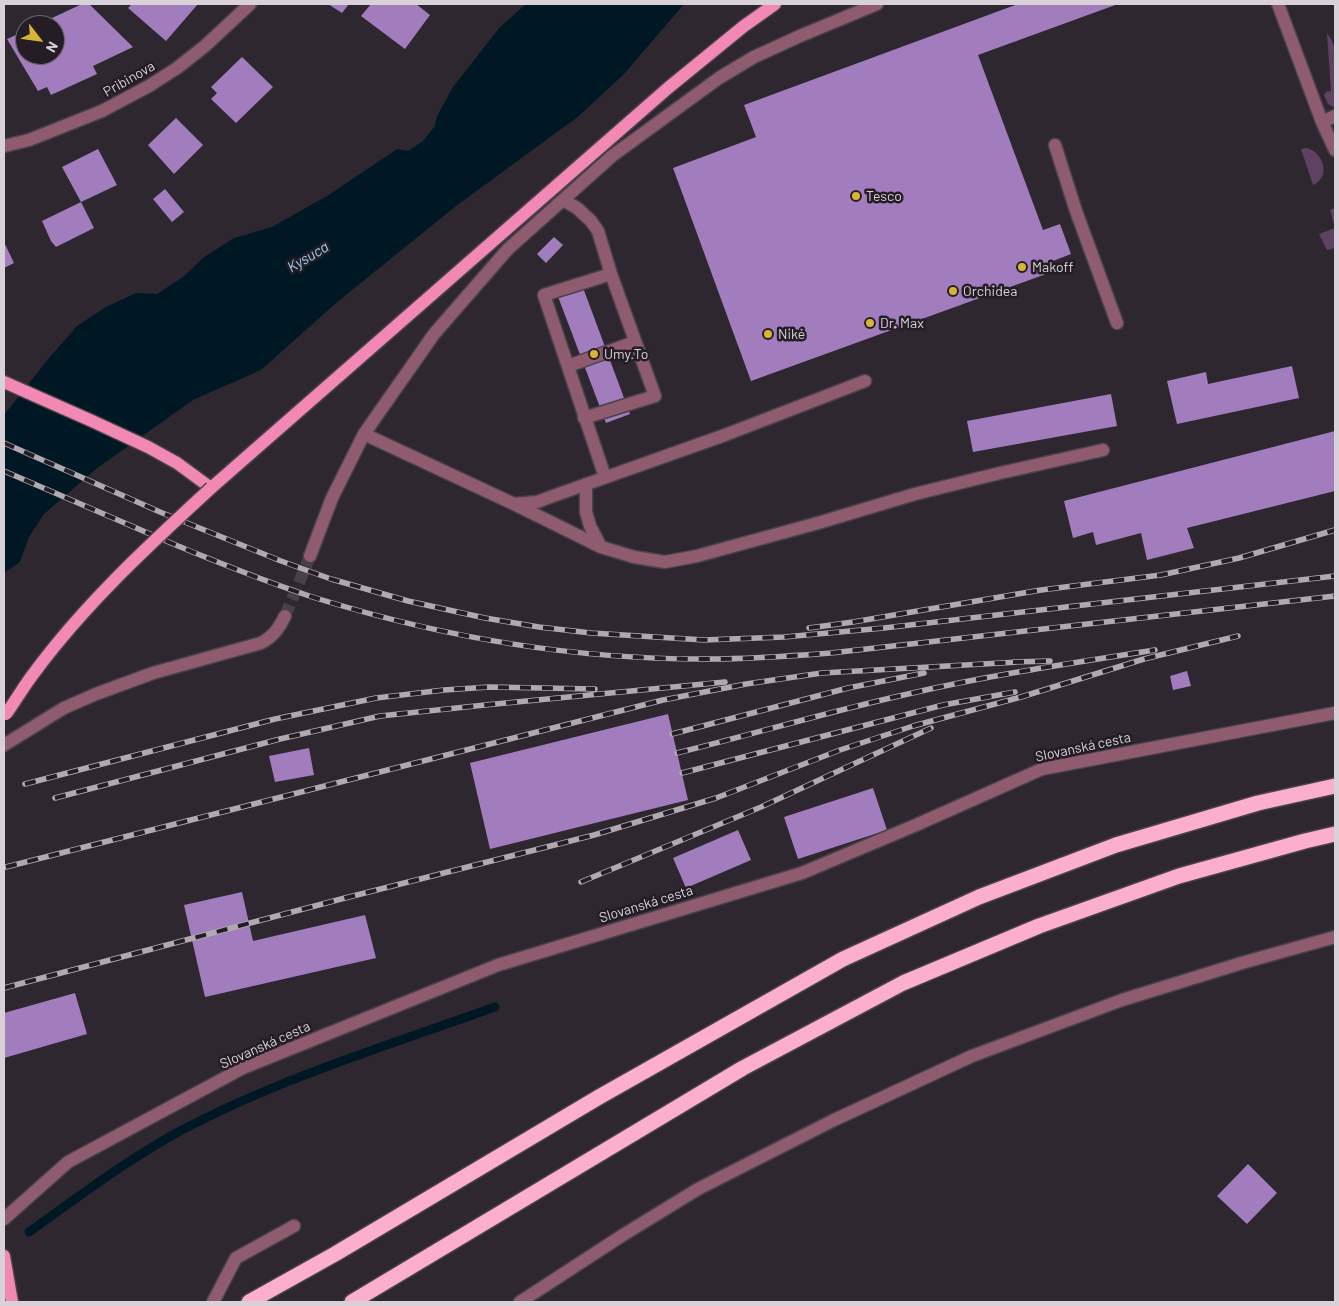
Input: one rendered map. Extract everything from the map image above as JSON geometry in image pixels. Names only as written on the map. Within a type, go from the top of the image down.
[{"type":"highway","points":[[249,1302],[335,1254],[599,1097],[843,960],[979,897],[1116,845],[1258,803],[1335,786]]},
{"type":"highway","points":[[352,1302],[743,1068],[904,983],[1039,926],[1179,876],[1335,834]]},
{"type":"main road","points":[[5,719],[33,674],[66,633],[150,544],[668,88],[744,26],[775,4]]},
{"type":"main road","points":[[4,382],[148,447],[177,463],[212,488]]},
{"type":"main road","points":[[4,1256],[12,1302]]},
{"type":"street","name":"Pribinova","points":[[4,146],[29,140],[102,111],[149,86],[177,68],[205,46],[250,4]]},
{"type":"street","points":[[310,556],[332,498],[364,434],[434,334],[508,249],[612,156],[719,78],[754,57],[877,4]]},
{"type":"street","points":[[1278,4],[1322,122],[1335,150]]},
{"type":"street","points":[[1322,122],[1335,116]]},
{"type":"street","points":[[1055,144],[1076,211],[1117,323]]},
{"type":"street","points":[[563,200],[577,208],[598,230],[611,274],[655,396],[584,418]]},
{"type":"street","points":[[605,477],[544,295],[611,274]]},
{"type":"street","points":[[568,366],[636,342]]},
{"type":"street","points":[[514,504],[536,502],[725,435],[866,381]]},
{"type":"street","points":[[364,434],[601,547],[634,557],[665,562],[697,556],[915,494],[1103,450]]},
{"type":"street","points":[[586,484],[586,512],[590,526],[601,547]]},
{"type":"street","points":[[4,746],[64,708],[96,694],[153,673],[261,643],[271,637],[279,628],[285,616]]},
{"type":"street","name":"Slovanská cesta","points":[[4,1220],[68,1162],[244,1068],[498,965],[802,873],[1042,769],[1335,713]]},
{"type":"street","points":[[520,1302],[698,1188],[834,1120],[972,1056],[1122,1000],[1245,962],[1335,937]]},
{"type":"street","points":[[213,1302],[236,1258],[294,1226]]},
{"type":"shaded area","points":[[1327,33],[1335,49],[1335,108],[1328,104],[1324,95],[1326,92],[1331,91]]},
{"type":"shaded area","points":[[1306,148],[1317,154],[1323,165],[1324,171],[1322,176],[1313,185],[1301,149]]},
{"type":"shaded area","points":[[1335,208],[1335,228],[1330,210]]},
{"type":"shaded area","points":[[1335,228],[1335,246],[1327,250],[1319,234]]},
{"type":"water","name":"Kysuca","points":[[526,4],[684,4],[625,73],[579,116],[456,206],[336,303],[261,370],[193,400],[96,469],[44,514],[29,537],[20,562],[4,573],[4,415],[77,326],[106,307],[136,293],[157,294],[183,277],[204,257],[234,238],[272,227],[327,196],[397,149],[408,151],[423,141],[435,126],[437,116],[453,87],[500,27]]},
{"type":"building","points":[[82,4],[89,4],[133,47],[93,66],[97,74],[51,95],[47,87],[38,91],[22,65],[65,65],[65,15],[58,15]]},
{"type":"building","points":[[132,4],[198,4],[166,41],[128,8]]},
{"type":"building","points":[[328,4],[349,4],[342,13]]},
{"type":"building","points":[[371,4],[416,4],[430,15],[405,49],[361,16]]},
{"type":"building","name":"Tesco","points":[[1018,4],[1118,4],[978,55],[1043,230],[1060,224],[1071,254],[1053,261],[1057,270],[751,381],[673,168],[756,137],[744,105]]},
{"type":"building","points":[[15,35],[15,52],[7,39]]},
{"type":"building","points":[[242,57],[273,87],[236,123],[211,99],[217,93],[211,87]]},
{"type":"building","points":[[176,118],[203,145],[174,174],[148,145]]},
{"type":"building","points":[[98,149],[117,185],[81,202],[62,167]]},
{"type":"building","points":[[165,189],[184,212],[172,222],[153,199]]},
{"type":"building","points":[[81,202],[94,228],[56,247],[51,241],[42,221]]},
{"type":"building","points":[[554,237],[563,245],[546,263],[537,254]]},
{"type":"building","points":[[4,242],[14,263],[4,268]]},
{"type":"building","name":"Umy.To","points":[[582,285],[630,414],[606,423],[557,294]]},
{"type":"building","points":[[1292,366],[1299,398],[1177,424],[1167,381],[1206,372],[1208,384]]},
{"type":"building","points":[[1111,394],[1117,426],[973,452],[967,421]]},
{"type":"building","points":[[1335,431],[1335,491],[1187,528],[1194,548],[1147,560],[1141,533],[1096,545],[1093,532],[1073,538],[1064,501]]},
{"type":"building","points":[[1187,671],[1191,686],[1173,690],[1170,676]]},
{"type":"building","points":[[668,714],[688,800],[490,849],[470,763]]},
{"type":"building","points":[[309,748],[314,775],[275,782],[269,756]]},
{"type":"building","points":[[873,788],[887,830],[798,859],[784,817]]},
{"type":"building","points":[[738,830],[751,860],[686,888],[673,858]]},
{"type":"building","points":[[242,892],[253,941],[365,915],[376,958],[205,997],[184,905]]},
{"type":"building","points":[[75,993],[87,1034],[4,1058],[4,1013]]},
{"type":"building","points":[[1248,1164],[1277,1193],[1247,1224],[1217,1196]]},
{"type":"waterway","points":[[29,1232],[141,1154],[180,1131],[218,1112],[335,1063],[495,1007]]},
{"type":"tunnel","points":[[285,616],[310,556]]},
{"type":"railway","points":[[4,443],[160,512],[331,579],[408,601],[485,618],[591,633],[704,640],[784,637],[884,628],[1335,576]]},
{"type":"railway","points":[[4,471],[178,546],[266,581],[319,599],[415,625],[464,635],[513,644],[611,656],[726,659],[831,653],[1335,596]]},
{"type":"railway","points":[[809,628],[1041,590],[1161,575],[1239,558],[1335,530]]},
{"type":"railway","points":[[4,988],[345,898],[594,835],[716,798],[840,750],[913,726],[1021,697],[1144,659],[1238,636]]},
{"type":"railway","points":[[677,753],[939,687],[1155,650]]},
{"type":"railway","points":[[1013,662],[1050,661]]},
{"type":"railway","points":[[6,867],[663,700],[746,684],[822,673],[1019,662]]},
{"type":"railway","points":[[672,734],[848,688],[924,673]]},
{"type":"railway","points":[[55,798],[280,739],[380,716],[725,682]]},
{"type":"railway","points":[[25,784],[275,719],[376,698],[489,687],[595,689]]},
{"type":"railway","points":[[682,773],[943,705],[1015,692]]},
{"type":"railway","points":[[581,882],[761,807],[931,728]]},
{"type":"place","name":"Tesco","points":[[856,196]]},
{"type":"place","name":"Makoff","points":[[1022,267]]},
{"type":"place","name":"Orchidea","points":[[953,291]]},
{"type":"place","name":"Dr. Max","points":[[870,323]]},
{"type":"place","name":"Niké","points":[[768,334]]},
{"type":"place","name":"Umy.To","points":[[594,354]]}]
